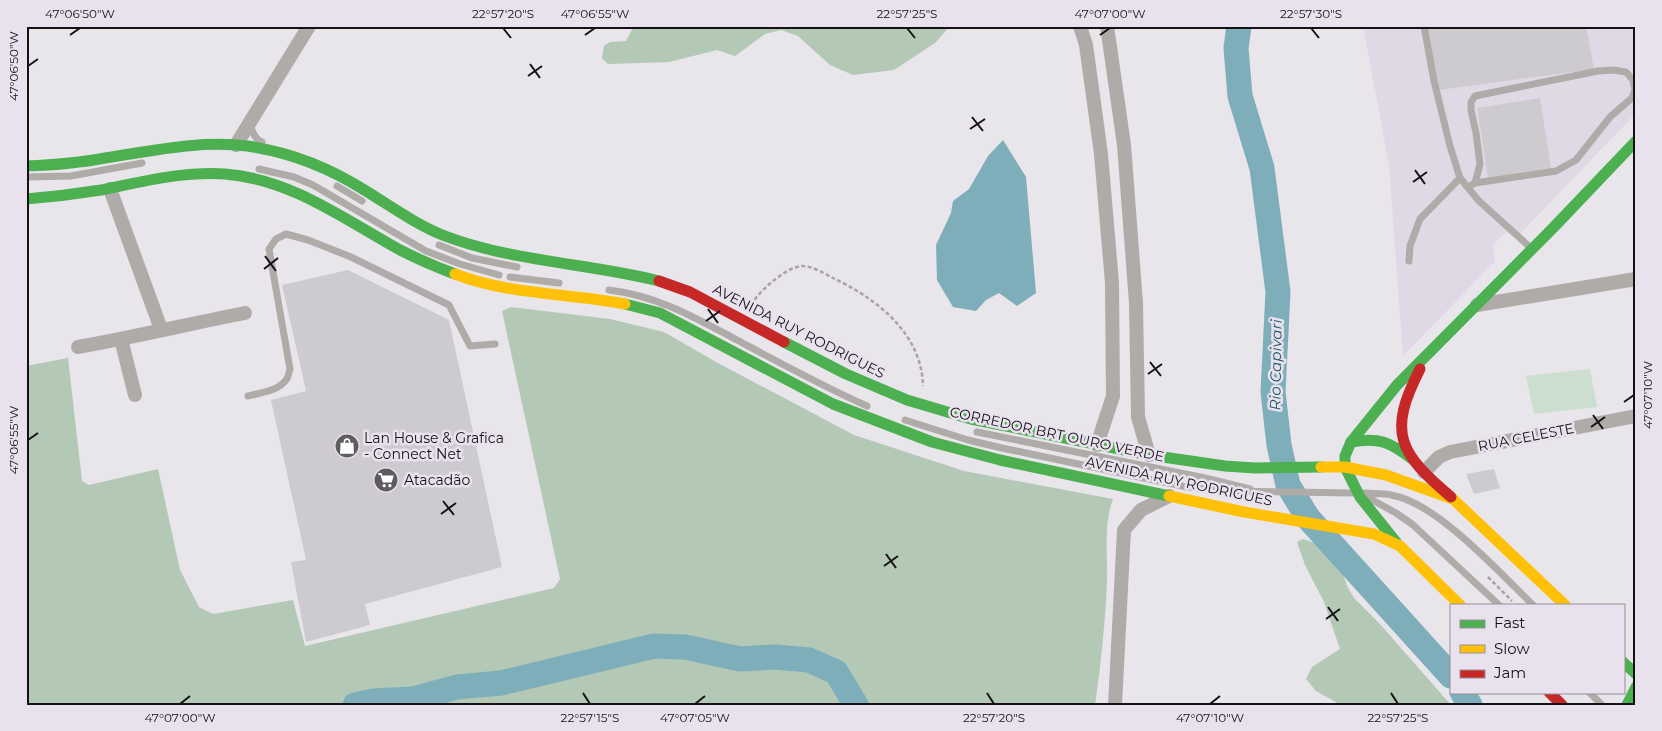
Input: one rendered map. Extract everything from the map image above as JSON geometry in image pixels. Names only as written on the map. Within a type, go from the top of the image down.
[{"type":"main road","points":[[1400,546],[1376,519],[1357,493],[1345,467],[1345,456],[1351,442],[1397,385],[1636,141]]},
{"type":"main road","name":"AVENIDA RUY RODRIGUES","points":[[26,166],[70,165],[182,146],[208,144],[268,149],[337,174],[420,224],[456,240],[493,252],[620,270],[656,279],[690,292],[846,374],[921,404],[971,419],[1149,455],[1225,466],[1255,468],[1345,467],[1386,475],[1453,499],[1564,604]]},
{"type":"main road","name":"AVENIDA RUY RODRIGUES","points":[[26,199],[58,197],[203,173],[250,177],[272,182],[314,199],[421,261],[461,277],[513,289],[629,304],[660,313],[850,411],[932,442],[991,458],[1244,512],[1374,534],[1400,546],[1459,604]]},
{"type":"main road","points":[[1412,459],[1404,440],[1401,418],[1409,391],[1428,354]]},
{"type":"main road","points":[[1351,442],[1368,439],[1382,440],[1399,449],[1453,499]]},
{"type":"main road","points":[[1624,663],[1636,674]]},
{"type":"main road","points":[[1628,701],[1636,687]]},
{"type":"main road","points":[[1551,694],[1562,705]]},
{"type":"street","points":[[236,145],[309,26]]},
{"type":"street","points":[[1080,26],[1086,45],[1101,154],[1112,282],[1114,396],[1096,445]]},
{"type":"street","points":[[1107,26],[1124,146],[1136,303],[1138,417],[1149,455]]},
{"type":"street","points":[[110,189],[161,329]]},
{"type":"street","points":[[1476,305],[1636,279]]},
{"type":"street","points":[[78,347],[120,340],[161,329],[245,313]]},
{"type":"street","points":[[120,340],[135,395]]},
{"type":"street","name":"RUA CELESTE","points":[[1424,472],[1439,457],[1450,452],[1636,416]]},
{"type":"street","points":[[1115,705],[1124,530],[1141,510],[1170,495]]},
{"type":"lane","points":[[1424,26],[1434,81],[1460,178],[1479,201],[1532,249]]},
{"type":"lane","points":[[1468,187],[1475,183],[1563,168],[1576,160],[1610,117],[1632,98],[1635,90],[1633,80],[1626,72],[1613,70],[1598,71],[1475,96],[1471,102],[1471,110],[1480,164],[1475,183]]},
{"type":"lane","points":[[249,122],[259,142],[301,152],[329,162]]},
{"type":"lane","points":[[26,177],[71,176],[150,162]]},
{"type":"lane","points":[[251,168],[275,172],[313,185],[426,251],[460,264],[508,277],[566,284]]},
{"type":"lane","points":[[355,175],[370,184]]},
{"type":"lane","points":[[1409,261],[1410,246],[1420,219],[1460,178]]},
{"type":"lane","points":[[332,184],[366,204]]},
{"type":"lane","points":[[419,215],[450,234],[493,252]]},
{"type":"lane","points":[[248,396],[278,387],[286,381],[290,369],[269,249],[276,239],[286,234],[308,240],[351,257],[449,305],[470,346],[495,344]]},
{"type":"lane","points":[[430,241],[472,258],[521,267]]},
{"type":"lane","points":[[605,289],[648,297],[679,309],[838,393],[878,410]]},
{"type":"lane","name":"CORREDOR BRT OURO VERDE","points":[[894,416],[985,444],[1187,487],[1228,492],[1328,492],[1392,495],[1408,500],[1433,513],[1496,569],[1531,604]]},
{"type":"lane","name":"CORREDOR BRT OURO VERDE","points":[[968,430],[1268,492]]},
{"type":"lane","name":"CORREDOR BRT OURO VERDE","points":[[1357,493],[1380,503],[1412,524],[1498,604]]},
{"type":"lane","points":[[1591,694],[1602,705]]},
{"type":"path","points":[[743,319],[754,301],[774,280],[794,268],[802,266],[816,270],[848,285],[872,300],[891,316],[901,326],[911,342],[922,367],[923,391],[921,404]]},
{"type":"path","points":[[1488,577],[1514,603]]},
{"type":"shaded area","points":[[1363,26],[1636,26],[1636,113],[1517,237],[1506,232],[1493,245],[1495,261],[1403,356],[1389,165]]},
{"type":"green space","points":[[634,26],[950,26],[935,43],[894,70],[853,75],[830,65],[798,36],[781,30],[765,34],[735,56],[717,50],[669,62],[608,64],[602,58],[604,46],[610,42],[626,41]]},
{"type":"green space","points":[[511,307],[610,319],[664,332],[716,362],[854,435],[964,471],[1113,499],[1107,530],[1105,614],[1095,705],[161,705],[156,703],[26,705],[26,366],[68,358],[82,481],[89,485],[158,469],[180,570],[199,607],[213,614],[293,600],[305,646],[554,588],[560,579],[502,311]]},
{"type":"green space","points":[[1590,369],[1597,407],[1534,414],[1526,376]]},
{"type":"green space","points":[[1303,539],[1327,547],[1336,556],[1348,588],[1354,598],[1379,623],[1451,705],[1341,705],[1316,691],[1306,679],[1312,667],[1340,649],[1324,602],[1305,565],[1297,542]]},
{"type":"water","points":[[1003,140],[1026,177],[1036,293],[1017,306],[999,293],[986,300],[976,311],[953,307],[937,280],[936,245],[951,213],[953,201],[969,189],[988,156]]},
{"type":"building","points":[[1426,26],[1586,26],[1594,69],[1439,90]]},
{"type":"building","points":[[1540,98],[1551,168],[1488,178],[1477,108]]},
{"type":"building","name":"Atacadão","points":[[348,270],[449,320],[502,567],[365,604],[370,625],[306,642],[291,562],[306,560],[271,400],[306,391],[282,285]]},
{"type":"building","points":[[1494,469],[1500,488],[1474,494],[1466,474]]},
{"type":"waterway","name":"Rio Capivari","points":[[1239,26],[1236,48],[1240,96],[1262,168],[1278,292],[1273,392],[1279,445],[1288,485],[1308,518],[1450,675]]},
{"type":"waterway","points":[[355,705],[373,701],[413,699],[457,687],[501,683],[654,646],[685,647],[740,659],[775,657],[809,660],[836,672],[856,705]]},
{"type":"waterway","name":"Rio Capivari","points":[[1463,694],[1470,705]]},
{"type":"traffic: fast","points":[[1345,467],[1345,456],[1351,442],[1397,385],[1553,228],[1636,141]]},
{"type":"traffic: fast","points":[[26,166],[76,162],[193,145],[247,146],[279,152],[324,168],[435,232],[471,245],[524,257],[659,281]]},
{"type":"traffic: fast","points":[[26,199],[92,191],[194,174],[209,173],[249,177],[295,192],[400,250],[455,274]]},
{"type":"traffic: fast","points":[[625,304],[660,313],[833,404],[932,442],[1000,460],[1169,496]]},
{"type":"traffic: fast","points":[[784,342],[846,374],[907,400],[971,419],[1149,455],[1225,466],[1255,468],[1321,467]]},
{"type":"traffic: fast","points":[[1351,442],[1369,440],[1384,442],[1397,448],[1412,459]]},
{"type":"traffic: fast","points":[[1345,467],[1360,497],[1396,542]]},
{"type":"traffic: fast","points":[[1624,663],[1636,674]]},
{"type":"traffic: fast","points":[[1627,705],[1636,687]]},
{"type":"traffic: slow","points":[[455,274],[476,281],[518,290],[625,304]]},
{"type":"traffic: slow","points":[[1321,467],[1345,467],[1386,475],[1453,499],[1564,604]]},
{"type":"traffic: slow","points":[[1169,496],[1244,512],[1374,534],[1400,546],[1459,604]]},
{"type":"traffic: jam","points":[[659,281],[690,292],[784,342]]},
{"type":"traffic: jam","points":[[1420,369],[1404,410],[1402,426],[1404,440],[1410,454],[1420,467],[1451,497]]},
{"type":"traffic: jam","points":[[1551,694],[1562,705]]},
{"type":"place","name":"Lan House & Grafica - Connect Net","points":[[347,446]]},
{"type":"place","name":"Atacadão","points":[[386,480]]}]
